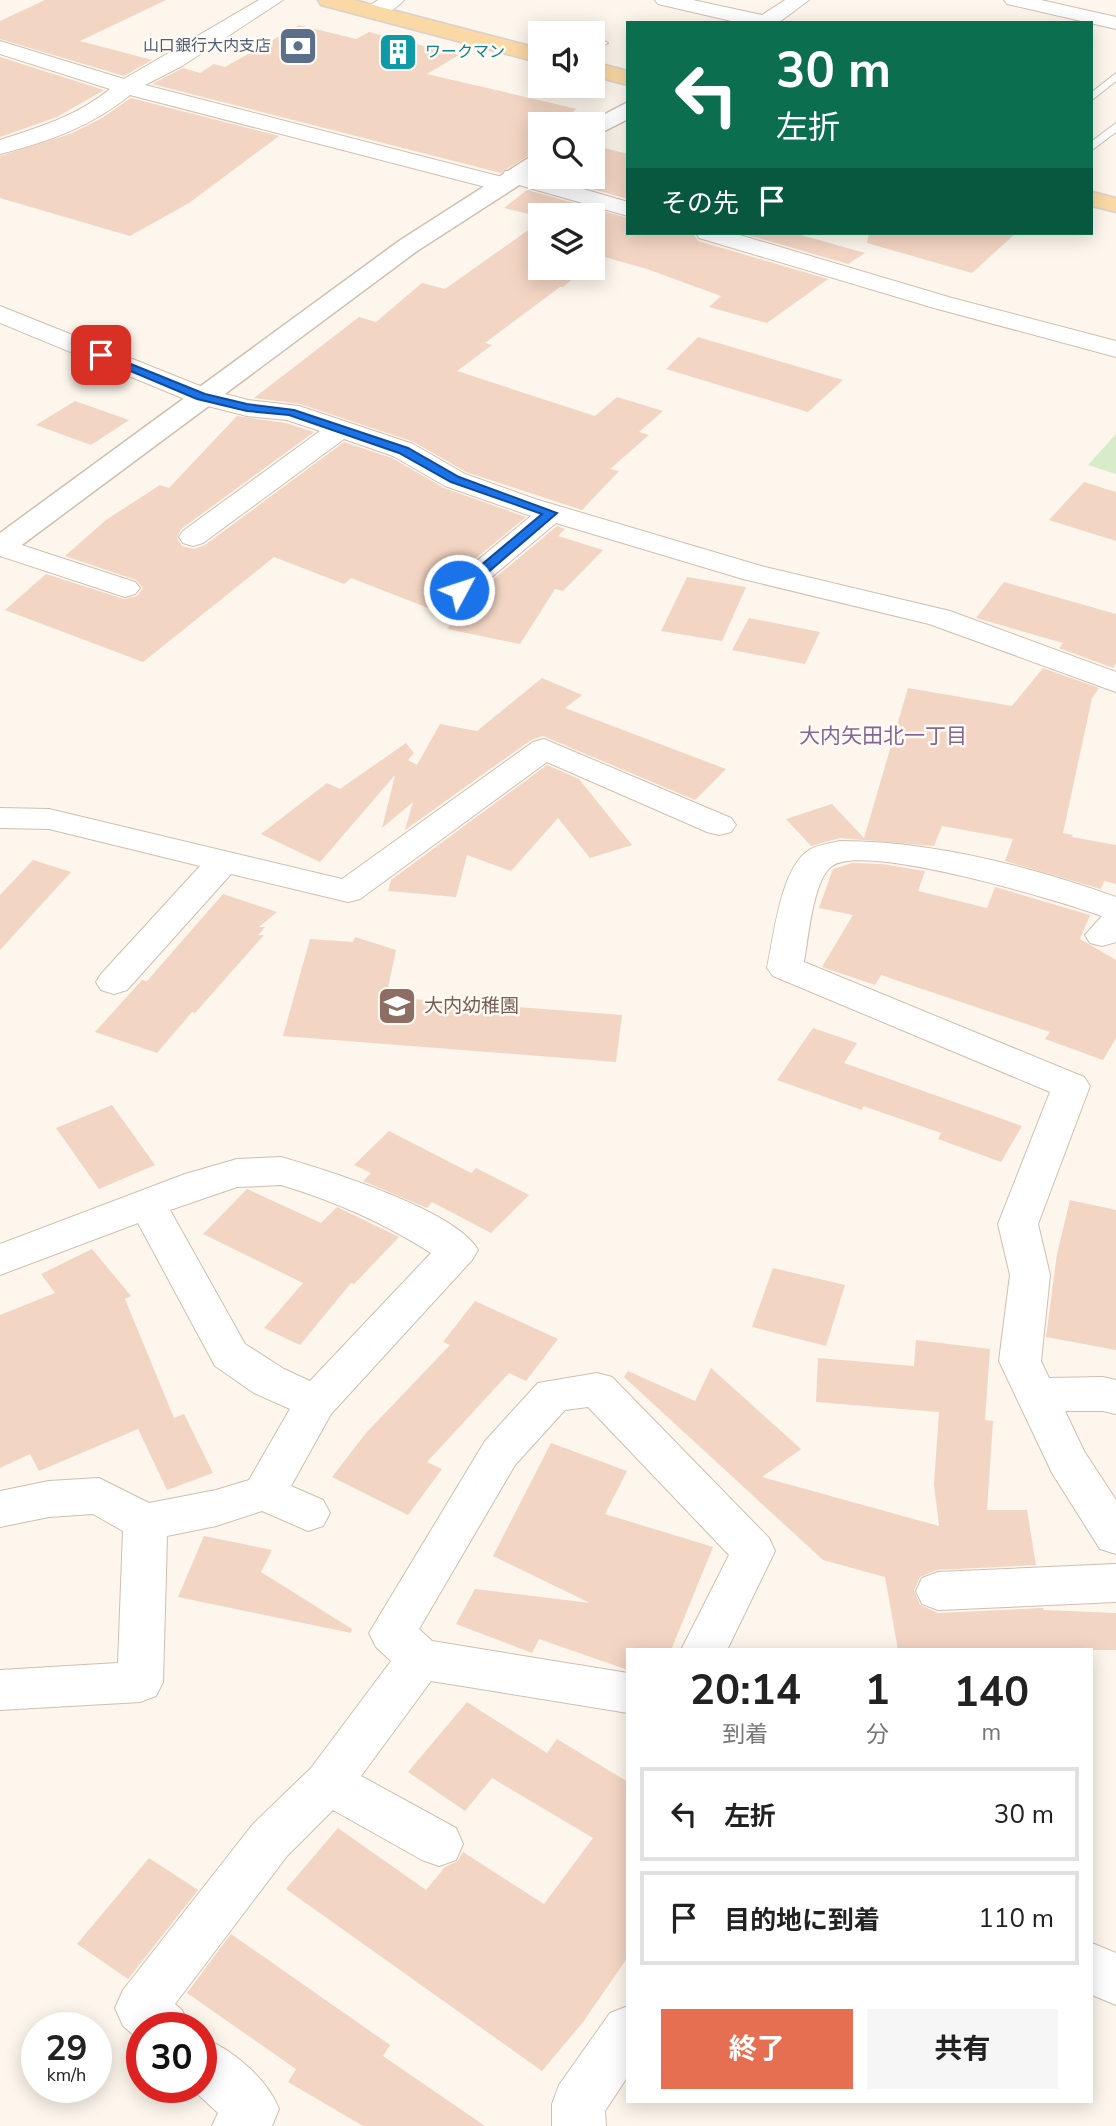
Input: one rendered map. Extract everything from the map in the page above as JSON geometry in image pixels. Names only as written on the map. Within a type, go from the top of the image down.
[{"type":"main road","points":[[328,0],[528,52]]},
{"type":"main road","points":[[605,72],[626,77]]},
{"type":"main road","points":[[1093,199],[1116,205]]},
{"type":"street","points":[[0,147],[69,125],[100,108],[126,87],[273,0]]},
{"type":"street","points":[[372,11],[394,0]]},
{"type":"street","points":[[665,0],[760,21]]},
{"type":"street","points":[[766,21],[799,0]]},
{"type":"street","points":[[1014,0],[1116,23]]},
{"type":"street","points":[[0,47],[126,87],[626,209]]},
{"type":"street","points":[[605,123],[626,110]]},
{"type":"street","points":[[4,539],[408,246],[528,168]]},
{"type":"street","points":[[715,235],[943,303],[1116,349]]},
{"type":"street","points":[[0,314],[201,396],[247,408],[290,412],[403,450],[455,480],[551,513],[753,573],[939,617],[1116,683]]},
{"type":"street","points":[[193,537],[340,429]]},
{"type":"street","points":[[459,590],[551,513]]},
{"type":"street","points":[[4,539],[125,588]]},
{"type":"street","points":[[6,824],[50,819],[348,891],[544,749],[719,825]]},
{"type":"street","points":[[1111,922],[1086,896],[979,868],[866,850],[822,855],[807,872],[785,968],[1071,1087],[1018,1224],[1030,1275],[1020,1361],[1067,1461],[1116,1536]]},
{"type":"street","points":[[114,982],[225,861]]},
{"type":"street","points":[[0,1260],[236,1173],[281,1171],[332,1186],[406,1218],[458,1250],[316,1402],[264,1493]]},
{"type":"street","points":[[147,1204],[230,1355],[269,1381],[316,1402]]},
{"type":"street","points":[[626,1693],[420,1659],[392,1633],[500,1453],[553,1395],[597,1389],[753,1551],[705,1648]]},
{"type":"street","points":[[1036,1395],[1103,1394],[1116,1397]]},
{"type":"street","points":[[0,1509],[48,1499],[99,1496],[145,1522],[216,1508],[264,1493],[308,1513]]},
{"type":"street","points":[[0,1690],[140,1682],[145,1522]]},
{"type":"street","points":[[938,1591],[1116,1583]]},
{"type":"street","points":[[146,2012],[141,2008],[270,1840],[328,1783],[420,1659]]},
{"type":"street","points":[[328,1783],[439,1843]]},
{"type":"street","points":[[1093,1967],[1116,1981]]},
{"type":"street","points":[[579,2126],[578,2104],[626,2034]]},
{"type":"street","points":[[217,2076],[253,2109],[239,2126]]},
{"type":"lane","points":[[1093,96],[1116,76]]},
{"type":"lane","points":[[1093,146],[1116,126]]},
{"type":"green space","points":[[1116,434],[1116,474],[1088,465]]},
{"type":"building","points":[[45,0],[166,0],[80,41],[152,60],[124,76],[0,39],[0,21]]},
{"type":"building","points":[[299,25],[356,39],[369,32],[459,55],[427,74],[577,109],[572,112],[528,112],[528,156],[501,173],[152,84],[183,68],[200,73],[214,64],[225,67]]},
{"type":"building","points":[[0,57],[104,90],[57,117],[0,137]]},
{"type":"building","points":[[131,98],[279,136],[189,203],[130,236],[0,198],[0,156],[70,134],[102,118]]},
{"type":"building","points":[[605,148],[626,153],[626,198],[593,189],[605,189]]},
{"type":"building","points":[[527,190],[574,203],[528,203],[528,214],[504,208]]},
{"type":"building","points":[[605,212],[626,217],[626,235],[694,235],[698,241],[828,279],[767,323],[709,307],[721,296],[605,257]]},
{"type":"building","points":[[528,230],[528,280],[571,280],[485,343],[492,345],[457,371],[595,416],[617,397],[663,411],[639,432],[649,435],[610,469],[619,471],[582,510],[466,472],[414,442],[300,404],[254,398],[359,317],[376,322],[422,283],[445,289]]},
{"type":"building","points":[[748,235],[801,235],[865,253],[848,264]]},
{"type":"building","points":[[869,235],[1014,235],[972,273],[867,243]]},
{"type":"building","points":[[698,337],[843,380],[808,412],[666,369]]},
{"type":"building","points":[[75,401],[129,420],[91,445],[36,425]]},
{"type":"building","points":[[237,416],[286,423],[314,432],[181,529],[177,538],[182,546],[194,549],[205,545],[344,442],[392,458],[444,488],[526,517],[447,582],[441,590],[448,599],[460,602],[471,598],[557,526],[565,529],[558,536],[603,550],[563,591],[555,589],[520,644],[447,629],[454,618],[351,578],[344,584],[274,557],[143,662],[5,610],[46,574],[124,599],[137,596],[143,588],[136,580],[65,556],[106,520],[160,485],[169,488]]},
{"type":"building","points":[[1084,482],[1116,492],[1116,541],[1049,520]]},
{"type":"building","points":[[687,577],[746,587],[722,641],[661,631]]},
{"type":"building","points":[[1004,582],[1116,614],[1116,663],[1113,668],[1059,648],[1063,643],[976,618]]},
{"type":"building","points":[[749,618],[820,632],[805,664],[732,650]]},
{"type":"building","points":[[1043,668],[1099,688],[1092,698],[1063,833],[1116,845],[1116,884],[1104,881],[1101,889],[1005,861],[1013,839],[942,826],[934,846],[840,838],[811,846],[786,819],[832,804],[864,838],[908,688],[1012,706]]},
{"type":"building","points":[[542,678],[582,695],[565,708],[726,769],[695,800],[543,736],[531,740],[405,830],[413,802],[382,828],[395,775],[320,862],[261,834],[327,783],[340,789],[406,743],[414,753],[408,760],[417,765],[440,724],[477,731]]},
{"type":"building","points":[[547,765],[579,779],[632,845],[590,858],[558,818],[511,871],[467,855],[456,897],[388,891],[391,880]]},
{"type":"building","points":[[33,860],[71,872],[0,950],[0,895]]},
{"type":"building","points":[[852,863],[882,864],[925,871],[918,891],[987,908],[995,887],[1090,915],[1080,939],[1116,960],[1116,1038],[1103,1060],[1045,1039],[1050,1032],[881,975],[875,985],[822,967],[853,915],[819,908],[833,869]]},
{"type":"building","points":[[223,894],[277,912],[259,927],[265,927],[258,935],[264,935],[195,1013],[192,1012],[157,1053],[95,1032],[142,980],[147,981]]},
{"type":"building","name":"大内幼稚園","points":[[355,937],[396,950],[386,997],[622,1015],[616,1062],[283,1036],[310,939],[353,942]]},
{"type":"building","points":[[813,1028],[857,1043],[844,1063],[1022,1126],[1001,1162],[938,1139],[941,1133],[863,1106],[862,1110],[777,1080]]},
{"type":"building","points":[[112,1105],[155,1165],[99,1189],[56,1128]]},
{"type":"building","points":[[389,1131],[471,1173],[476,1168],[529,1195],[491,1233],[432,1202],[427,1208],[363,1181],[371,1173],[354,1165]]},
{"type":"building","points":[[247,1189],[321,1223],[337,1207],[399,1237],[354,1284],[351,1283],[300,1345],[264,1328],[303,1283],[203,1234]]},
{"type":"building","points":[[1070,1200],[1116,1210],[1116,1350],[1046,1337],[1057,1254]]},
{"type":"building","points":[[92,1249],[131,1296],[125,1299],[174,1418],[184,1414],[213,1473],[167,1490],[138,1429],[39,1471],[30,1454],[0,1468],[0,1315],[55,1293],[41,1274]]},
{"type":"building","points":[[773,1268],[845,1285],[826,1346],[752,1327]]},
{"type":"building","points":[[475,1301],[558,1339],[526,1381],[509,1373],[427,1462],[442,1469],[408,1515],[332,1477],[366,1433],[450,1345],[443,1342]]},
{"type":"building","points":[[916,1340],[990,1349],[985,1420],[993,1421],[987,1510],[1027,1510],[1036,1565],[937,1570],[920,1577],[914,1590],[920,1605],[938,1613],[1043,1608],[1116,1613],[1116,1650],[898,1648],[885,1577],[823,1560],[624,1377],[628,1371],[695,1401],[711,1368],[801,1449],[762,1477],[939,1526],[934,1484],[939,1412],[816,1402],[818,1358],[914,1366]]},
{"type":"building","points":[[551,1443],[627,1471],[605,1514],[713,1547],[672,1648],[626,1648],[626,1669],[539,1639],[532,1653],[456,1624],[475,1589],[590,1603],[493,1556]]},
{"type":"building","points":[[204,1536],[272,1550],[261,1572],[352,1629],[351,1633],[178,1597]]},
{"type":"building","points":[[467,1702],[547,1753],[557,1739],[626,1781],[626,1960],[583,2022],[542,2071],[286,1889],[338,1828],[426,1890],[445,1867],[458,1861],[463,1852],[544,1904],[593,1838],[492,1778],[465,1811],[408,1772]]},
{"type":"building","points":[[149,1858],[198,1890],[128,1979],[77,1944]]},
{"type":"building","points":[[231,1934],[390,2045],[383,2056],[485,2126],[363,2126],[288,2082],[296,2069],[187,1993]]},
{"type":"place","name":"山口銀行大内支店","points":[[298,46]]},
{"type":"place","name":"ワークマン","points":[[398,52]]},
{"type":"place","name":"大内幼稚園","points":[[397,1006]]},
{"type":"district","name":"大内矢田北一丁目","points":[[883,736]]},
{"type":"route","points":[[101,355],[201,396],[247,408],[290,412],[403,450],[455,480],[551,513],[459,590]]}]
